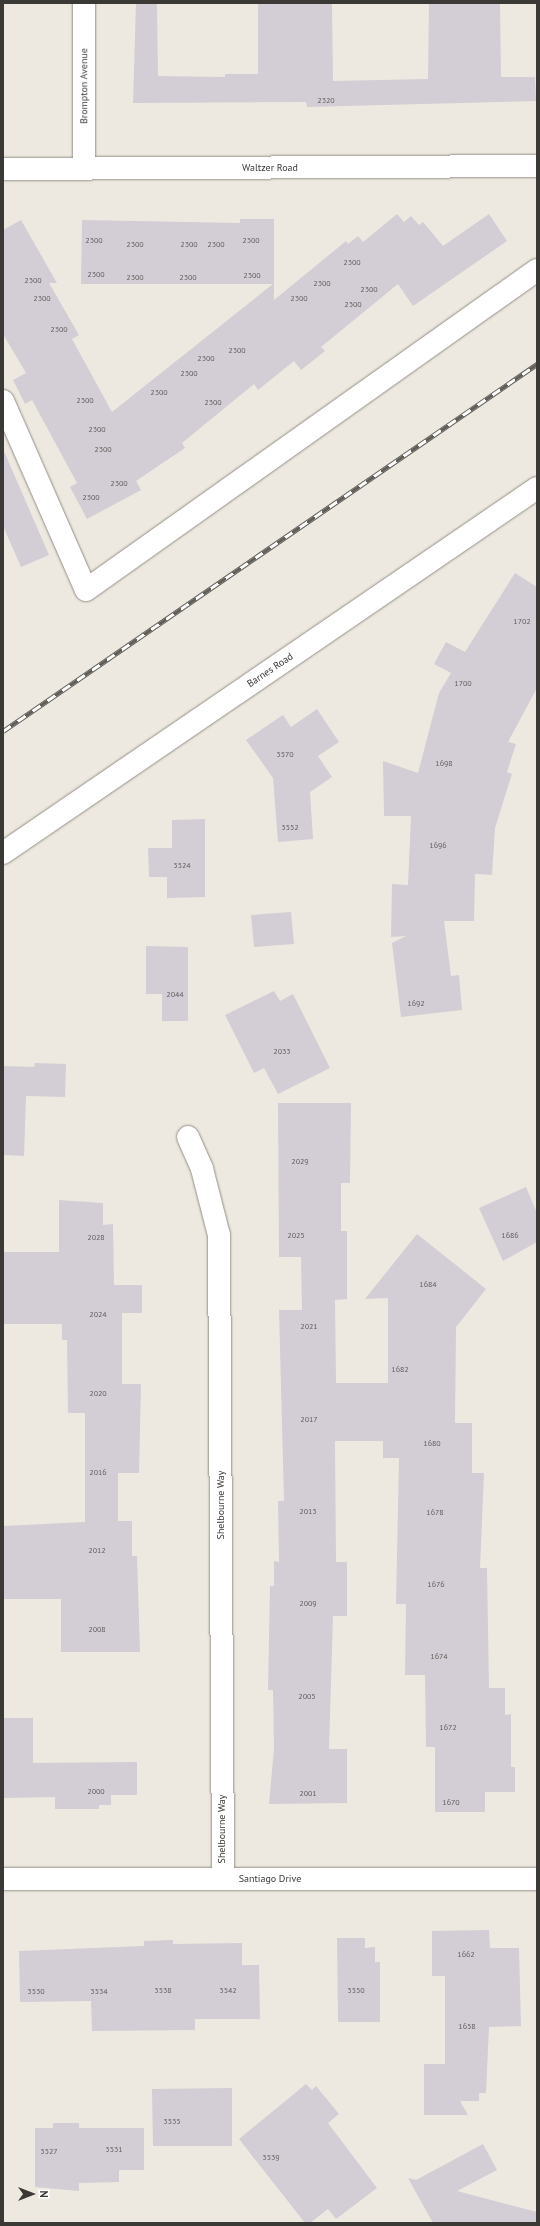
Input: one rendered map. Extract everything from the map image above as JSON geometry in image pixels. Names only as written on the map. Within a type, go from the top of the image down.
[{"type":"street","name":"Brompton Avenue","points":[[84,3],[84,169]]},
{"type":"street","name":"Waltzer Road","points":[[3,169],[537,166]]},
{"type":"street","points":[[3,402],[86,590],[537,270]]},
{"type":"street","name":"Barnes Road","points":[[3,853],[537,488]]},
{"type":"street","name":"Shelbourne Way","points":[[188,1137],[202,1169],[220,1235],[223,1879]]},
{"type":"street","name":"Santiago Drive","points":[[3,1879],[537,1879]]},
{"type":"building","points":[[136,3],[157,3],[158,76],[225,77],[225,74],[258,74],[258,3],[332,3],[333,81],[428,79],[429,3],[500,3],[501,77],[535,77],[536,101],[307,107],[306,102],[133,103]]},
{"type":"building","points":[[397,214],[404,222],[411,216],[419,225],[423,222],[443,246],[489,214],[507,241],[413,306],[398,284],[321,347],[325,351],[301,370],[294,361],[258,390],[254,384],[182,443],[185,448],[136,481],[141,490],[87,519],[70,487],[77,483],[32,400],[25,404],[13,380],[26,373],[3,334],[3,230],[21,220],[57,283],[49,283],[79,335],[72,339],[112,412],[273,284],[81,284],[82,220],[240,223],[240,219],[274,219],[274,300],[346,241],[348,244],[358,236],[363,242]]},
{"type":"building","points":[[3,449],[49,555],[21,567],[3,526]]},
{"type":"building","points":[[515,573],[537,587],[537,688],[508,742],[516,744],[507,772],[512,774],[495,828],[492,875],[475,874],[474,921],[444,921],[451,976],[459,975],[462,1010],[401,1017],[392,943],[406,936],[391,937],[392,884],[408,885],[411,816],[384,816],[383,761],[418,773],[439,693],[451,673],[434,664],[446,642],[465,652]]},
{"type":"building","points":[[317,709],[339,742],[318,756],[332,777],[310,792],[313,839],[278,842],[273,778],[246,740],[283,715],[291,727]]},
{"type":"building","points":[[205,819],[205,897],[167,898],[167,877],[149,877],[148,848],[172,848],[172,820]]},
{"type":"building","points":[[291,912],[294,944],[254,947],[251,915]]},
{"type":"building","points":[[146,946],[188,947],[188,1021],[162,1021],[162,994],[146,994]]},
{"type":"building","points":[[274,991],[280,1001],[293,994],[330,1068],[278,1094],[264,1068],[254,1073],[225,1015]]},
{"type":"building","points":[[35,1063],[66,1064],[65,1097],[26,1096],[24,1156],[3,1155],[3,1066],[34,1067]]},
{"type":"building","points":[[278,1103],[351,1103],[350,1183],[341,1183],[341,1231],[347,1231],[347,1299],[335,1300],[336,1383],[388,1383],[388,1298],[365,1299],[417,1234],[486,1289],[456,1327],[455,1423],[472,1423],[472,1473],[484,1473],[480,1568],[487,1568],[489,1688],[505,1688],[505,1715],[511,1714],[511,1767],[515,1767],[515,1792],[485,1792],[485,1812],[435,1812],[435,1747],[426,1747],[425,1675],[405,1675],[406,1604],[396,1604],[399,1458],[383,1458],[383,1441],[335,1441],[336,1562],[347,1562],[347,1616],[333,1616],[329,1749],[347,1749],[347,1803],[269,1804],[274,1749],[273,1690],[268,1690],[270,1586],[274,1586],[274,1561],[279,1562],[278,1501],[284,1501],[279,1310],[302,1310],[301,1257],[279,1257]]},
{"type":"building","points":[[526,1187],[537,1213],[537,1242],[503,1261],[479,1208]]},
{"type":"building","points":[[59,1200],[103,1203],[103,1225],[113,1224],[114,1285],[142,1285],[142,1313],[122,1313],[122,1384],[141,1384],[139,1473],[118,1473],[118,1521],[132,1521],[132,1556],[137,1556],[140,1652],[61,1652],[61,1599],[3,1599],[3,1526],[85,1522],[85,1413],[68,1413],[67,1340],[62,1340],[62,1324],[3,1324],[3,1252],[59,1252]]},
{"type":"building","points":[[3,1718],[33,1718],[33,1763],[137,1762],[137,1795],[111,1795],[111,1805],[99,1805],[99,1809],[55,1809],[55,1797],[3,1798]]},
{"type":"building","points":[[489,1930],[490,1948],[519,1948],[521,2026],[489,2027],[486,2093],[479,2093],[479,2101],[460,2101],[468,2115],[424,2115],[424,2064],[445,2064],[445,1976],[432,1976],[432,1931]]},
{"type":"building","points":[[337,1938],[365,1938],[365,1948],[375,1947],[375,1962],[380,1962],[380,2022],[338,2022]]},
{"type":"building","points":[[173,1940],[173,1944],[242,1943],[242,1965],[259,1965],[260,2019],[195,2019],[195,2030],[92,2031],[91,2001],[20,2002],[19,1951],[144,1946],[144,1941]]},
{"type":"building","points":[[306,2084],[312,2090],[316,2086],[339,2114],[328,2123],[377,2188],[336,2219],[328,2209],[310,2223],[305,2223],[239,2139]]},
{"type":"building","points":[[232,2088],[232,2146],[153,2146],[152,2089]]},
{"type":"building","points":[[53,2123],[79,2123],[79,2128],[144,2128],[144,2170],[119,2170],[119,2182],[79,2183],[79,2191],[35,2187],[35,2128],[53,2128]]},
{"type":"building","points":[[483,2144],[497,2170],[457,2191],[537,2212],[537,2223],[433,2223],[408,2178],[416,2180]]},
{"type":"railway","points":[[3,731],[537,364]]}]
